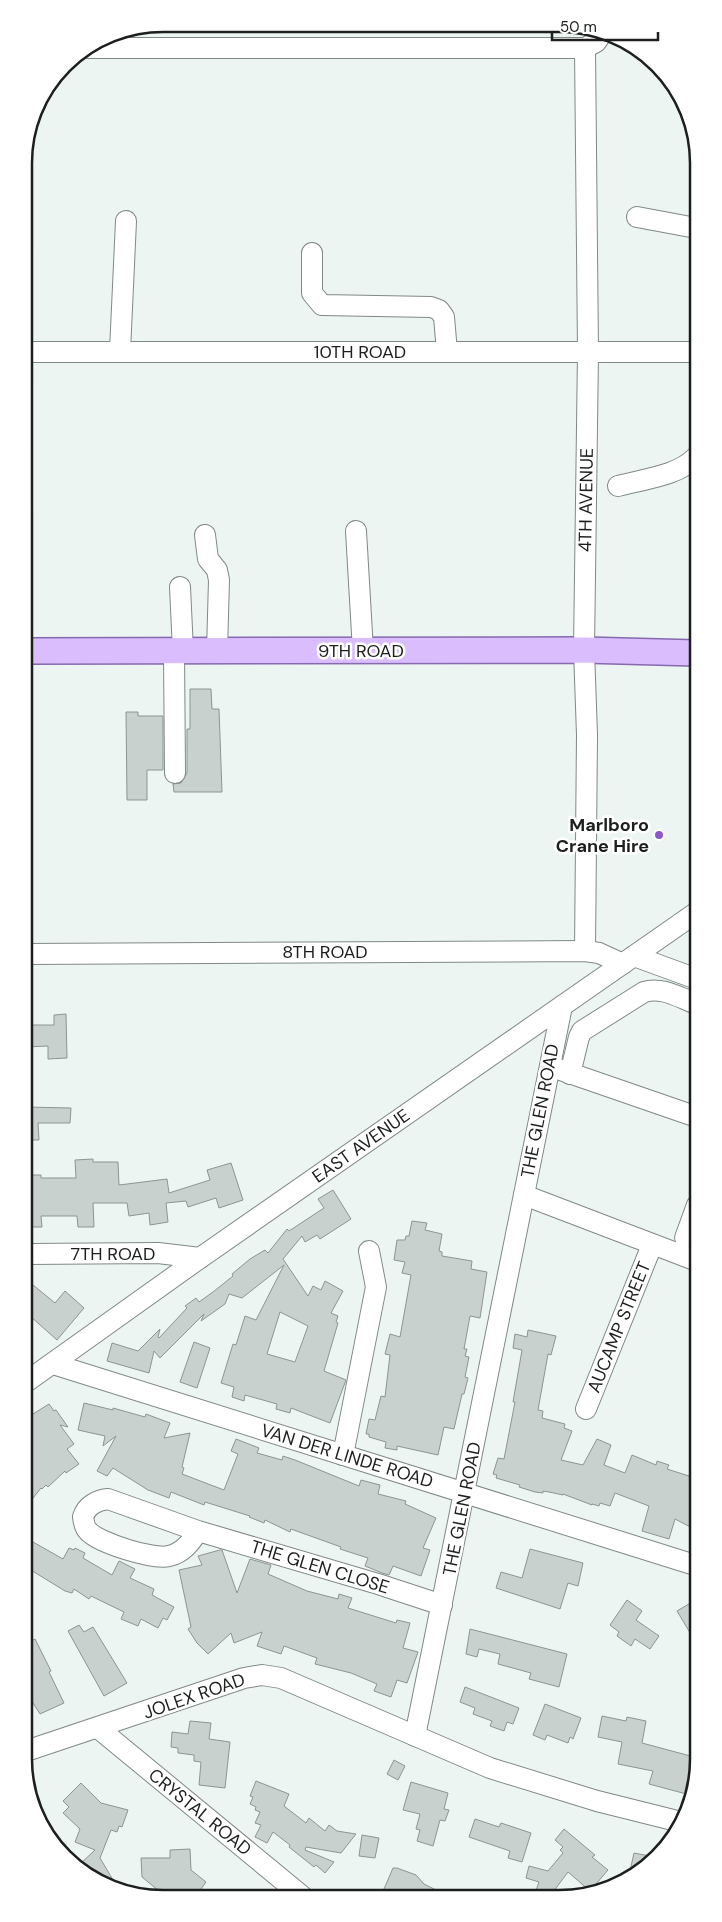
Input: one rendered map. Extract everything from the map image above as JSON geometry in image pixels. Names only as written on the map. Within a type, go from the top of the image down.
[{"type":"main road","name":"9TH ROAD","points":[[33,652],[584,650],[690,653]]},
{"type":"street","points":[[103,48],[586,48],[598,39]]},
{"type":"street","name":"4TH AVENUE","points":[[585,951],[587,735],[584,650],[588,352],[586,48]]},
{"type":"street","points":[[637,217],[690,227]]},
{"type":"street","points":[[120,351],[126,221]]},
{"type":"street","points":[[312,253],[312,294],[322,305],[431,307],[439,310],[444,316],[447,352]]},
{"type":"street","name":"10TH ROAD","points":[[33,352],[690,352]]},
{"type":"street","points":[[618,486],[667,472],[690,461]]},
{"type":"street","points":[[356,532],[363,651]]},
{"type":"street","points":[[205,535],[208,559],[217,570],[220,580],[217,651]]},
{"type":"street","points":[[175,773],[180,587]]},
{"type":"street","name":"EAST AVENUE","points":[[32,1378],[200,1258],[690,917]]},
{"type":"street","name":"8TH ROAD","points":[[33,954],[585,951],[599,952],[689,977]]},
{"type":"street","points":[[570,1074],[582,1031],[644,992],[653,989],[662,990],[689,1001]]},
{"type":"street","name":"THE GLEN ROAD","points":[[416,1736],[562,1006]]},
{"type":"street","points":[[550,1066],[689,1114]]},
{"type":"street","name":"AUCAMP STREET","points":[[524,1195],[689,1259]]},
{"type":"street","points":[[686,1238],[689,1228]]},
{"type":"street","name":"AUCAMP STREET","points":[[586,1409],[652,1245]]},
{"type":"street","points":[[343,1455],[376,1287],[369,1251]]},
{"type":"street","name":"7TH ROAD","points":[[32,1254],[158,1253],[200,1258]]},
{"type":"street","name":"VAN DER LINDE ROAD","points":[[53,1364],[689,1563]]},
{"type":"street","name":"THE GLEN CLOSE","points":[[198,1531],[181,1551],[170,1556],[155,1556],[139,1553],[95,1536],[87,1530],[83,1517],[87,1508],[96,1502],[108,1499],[198,1531],[369,1581],[442,1605]]},
{"type":"street","name":"JOLEX ROAD","points":[[32,1749],[244,1678],[262,1675],[281,1678],[416,1736]]},
{"type":"street","name":"CRYSTAL ROAD","points":[[98,1728],[295,1890]]},
{"type":"street","points":[[416,1736],[490,1768],[597,1801],[674,1820]]},
{"type":"building","points":[[190,689],[211,689],[212,709],[219,709],[222,792],[174,792],[173,784],[181,783],[187,773],[187,729],[190,729]]},
{"type":"building","points":[[126,712],[138,712],[138,716],[163,716],[163,770],[147,770],[147,800],[127,800]]},
{"type":"building","points":[[66,1014],[67,1058],[48,1059],[48,1046],[32,1047],[32,1025],[54,1025],[54,1015]]},
{"type":"building","points":[[32,1107],[71,1108],[70,1123],[38,1123],[39,1140],[32,1140]]},
{"type":"building","points":[[93,1159],[93,1162],[118,1162],[119,1185],[167,1179],[169,1193],[210,1180],[207,1170],[231,1163],[243,1200],[219,1208],[216,1198],[188,1207],[186,1201],[166,1203],[168,1222],[150,1225],[149,1213],[129,1216],[127,1203],[93,1203],[94,1227],[78,1227],[77,1216],[41,1216],[42,1227],[32,1227],[32,1175],[41,1175],[41,1178],[76,1178],[75,1160]]},
{"type":"building","points":[[333,1190],[351,1219],[320,1239],[317,1235],[305,1242],[302,1236],[283,1259],[308,1296],[313,1286],[321,1290],[325,1281],[343,1291],[331,1313],[338,1316],[336,1322],[338,1323],[324,1371],[346,1380],[330,1423],[291,1408],[290,1413],[276,1409],[277,1404],[245,1395],[244,1401],[232,1397],[234,1387],[221,1383],[233,1344],[236,1345],[245,1316],[256,1320],[284,1265],[242,1298],[229,1294],[225,1304],[201,1321],[204,1314],[160,1358],[154,1351],[149,1373],[107,1361],[112,1343],[138,1351],[160,1329],[159,1338],[187,1308],[185,1306],[196,1298],[199,1302],[233,1276],[232,1274],[250,1259],[265,1250],[268,1253],[287,1229],[289,1231],[324,1208],[318,1199]],"holes":[[[280,1312],[308,1326],[295,1362],[267,1354]]]},
{"type":"building","points":[[412,1221],[427,1223],[425,1230],[442,1234],[439,1251],[442,1252],[442,1256],[472,1261],[471,1269],[487,1272],[480,1318],[470,1316],[464,1349],[467,1349],[465,1356],[469,1357],[465,1377],[468,1378],[464,1394],[462,1394],[454,1429],[444,1427],[438,1455],[397,1446],[397,1450],[385,1448],[386,1442],[369,1437],[369,1434],[366,1434],[369,1419],[375,1420],[381,1396],[385,1397],[390,1355],[385,1354],[390,1334],[400,1337],[411,1275],[402,1273],[405,1262],[394,1260],[397,1240],[405,1240],[406,1236],[409,1236]]},
{"type":"building","points":[[32,1286],[55,1303],[65,1291],[84,1308],[57,1340],[32,1318]]},
{"type":"building","points":[[528,1330],[556,1336],[551,1355],[548,1354],[538,1410],[543,1411],[542,1418],[565,1424],[564,1428],[572,1431],[561,1460],[583,1465],[597,1439],[611,1445],[604,1465],[625,1473],[632,1455],[656,1465],[657,1461],[669,1465],[667,1469],[689,1476],[689,1526],[675,1519],[669,1539],[642,1531],[649,1506],[615,1493],[610,1506],[600,1503],[599,1506],[563,1494],[543,1491],[543,1493],[535,1492],[519,1487],[520,1485],[496,1478],[497,1475],[493,1474],[498,1458],[504,1459],[515,1402],[513,1402],[522,1350],[513,1348],[515,1334],[527,1337]]},
{"type":"building","points":[[194,1342],[210,1348],[197,1388],[180,1382]]},
{"type":"building","points":[[84,1403],[113,1410],[113,1408],[145,1417],[146,1414],[170,1423],[164,1438],[190,1433],[182,1474],[224,1490],[238,1454],[231,1451],[236,1439],[259,1448],[257,1453],[282,1460],[283,1456],[359,1486],[361,1480],[380,1485],[378,1494],[406,1501],[405,1504],[436,1518],[423,1548],[430,1550],[421,1576],[393,1566],[389,1575],[382,1573],[365,1566],[368,1558],[291,1529],[290,1532],[265,1520],[264,1523],[250,1516],[205,1502],[204,1505],[171,1492],[169,1498],[148,1490],[113,1468],[107,1476],[97,1471],[116,1436],[103,1446],[105,1436],[78,1430]]},
{"type":"building","points":[[49,1404],[54,1411],[56,1410],[68,1427],[60,1425],[74,1444],[67,1449],[79,1464],[66,1473],[65,1471],[48,1487],[46,1485],[32,1499],[32,1413]]},
{"type":"building","points":[[32,1541],[63,1559],[69,1548],[74,1550],[75,1548],[85,1553],[83,1558],[112,1575],[119,1561],[135,1569],[130,1578],[154,1589],[152,1595],[174,1607],[167,1620],[163,1618],[158,1628],[141,1619],[138,1626],[121,1619],[124,1612],[91,1596],[89,1599],[74,1589],[72,1593],[65,1591],[32,1571]]},
{"type":"building","points":[[530,1549],[583,1563],[578,1586],[568,1583],[560,1609],[496,1588],[501,1572],[522,1578]]},
{"type":"building","points":[[222,1550],[237,1593],[250,1559],[271,1565],[268,1574],[307,1591],[338,1599],[339,1594],[352,1598],[348,1608],[396,1623],[397,1620],[410,1623],[403,1648],[418,1652],[407,1683],[397,1680],[391,1697],[374,1691],[377,1684],[351,1673],[315,1664],[317,1658],[284,1646],[281,1654],[257,1646],[262,1632],[234,1643],[231,1633],[208,1654],[197,1643],[188,1629],[191,1627],[179,1570],[202,1565],[198,1556]]},
{"type":"building","points":[[627,1600],[642,1611],[636,1620],[659,1636],[650,1649],[635,1639],[631,1646],[617,1636],[619,1632],[610,1625]]},
{"type":"building","points":[[689,1604],[689,1631],[677,1611]]},
{"type":"building","points":[[79,1625],[84,1632],[93,1627],[127,1683],[104,1696],[68,1631]]},
{"type":"building","points":[[470,1629],[567,1654],[559,1687],[529,1679],[531,1673],[498,1664],[500,1654],[479,1649],[477,1657],[466,1654]]},
{"type":"building","points":[[35,1639],[64,1703],[40,1714],[32,1701],[32,1641]]},
{"type":"building","points":[[465,1687],[519,1708],[513,1724],[507,1722],[504,1731],[490,1726],[492,1721],[473,1714],[475,1708],[460,1702]]},
{"type":"building","points":[[545,1704],[581,1718],[573,1739],[570,1737],[568,1743],[547,1735],[545,1740],[533,1735]]},
{"type":"building","points":[[602,1716],[626,1721],[627,1717],[646,1721],[642,1743],[689,1756],[684,1794],[649,1784],[653,1771],[618,1764],[622,1742],[598,1737]]},
{"type":"building","points":[[190,1721],[211,1723],[209,1739],[230,1742],[225,1788],[199,1785],[201,1762],[194,1761],[194,1755],[178,1753],[178,1748],[171,1747],[172,1732],[188,1734]]},
{"type":"building","points":[[394,1760],[405,1766],[398,1780],[387,1774]]},
{"type":"building","points":[[256,1781],[289,1794],[284,1806],[306,1823],[309,1818],[325,1831],[329,1825],[337,1831],[356,1834],[341,1853],[306,1847],[305,1850],[334,1862],[325,1873],[316,1865],[314,1867],[273,1832],[267,1843],[255,1837],[261,1825],[255,1823],[260,1812],[255,1810],[256,1807],[250,1804],[253,1797],[250,1796]]},
{"type":"building","points":[[411,1782],[448,1793],[444,1809],[449,1810],[445,1821],[440,1820],[433,1846],[417,1841],[420,1830],[416,1829],[420,1814],[403,1810]]},
{"type":"building","points":[[81,1783],[101,1803],[128,1810],[122,1827],[119,1826],[117,1832],[111,1830],[100,1858],[112,1879],[83,1861],[95,1850],[75,1842],[80,1829],[63,1813],[69,1807],[63,1801]]},
{"type":"building","points":[[475,1819],[499,1827],[501,1823],[531,1833],[522,1862],[508,1858],[510,1851],[469,1837]]},
{"type":"building","points":[[564,1829],[595,1855],[592,1857],[608,1870],[596,1884],[585,1887],[568,1872],[554,1890],[536,1890],[539,1882],[526,1878],[529,1866],[548,1871],[563,1853],[560,1850],[563,1847],[555,1840]]},
{"type":"building","points":[[362,1835],[379,1838],[375,1858],[359,1856]]},
{"type":"building","points":[[190,1849],[191,1870],[206,1882],[200,1890],[157,1889],[142,1877],[141,1858],[170,1858],[170,1850]]},
{"type":"building","points":[[634,1853],[646,1855],[638,1862],[631,1867]]},
{"type":"building","points":[[393,1868],[397,1868],[416,1875],[424,1884],[436,1890],[384,1890]]},
{"type":"place","name":"Marlboro Crane Hire","points":[[659,835]]}]
